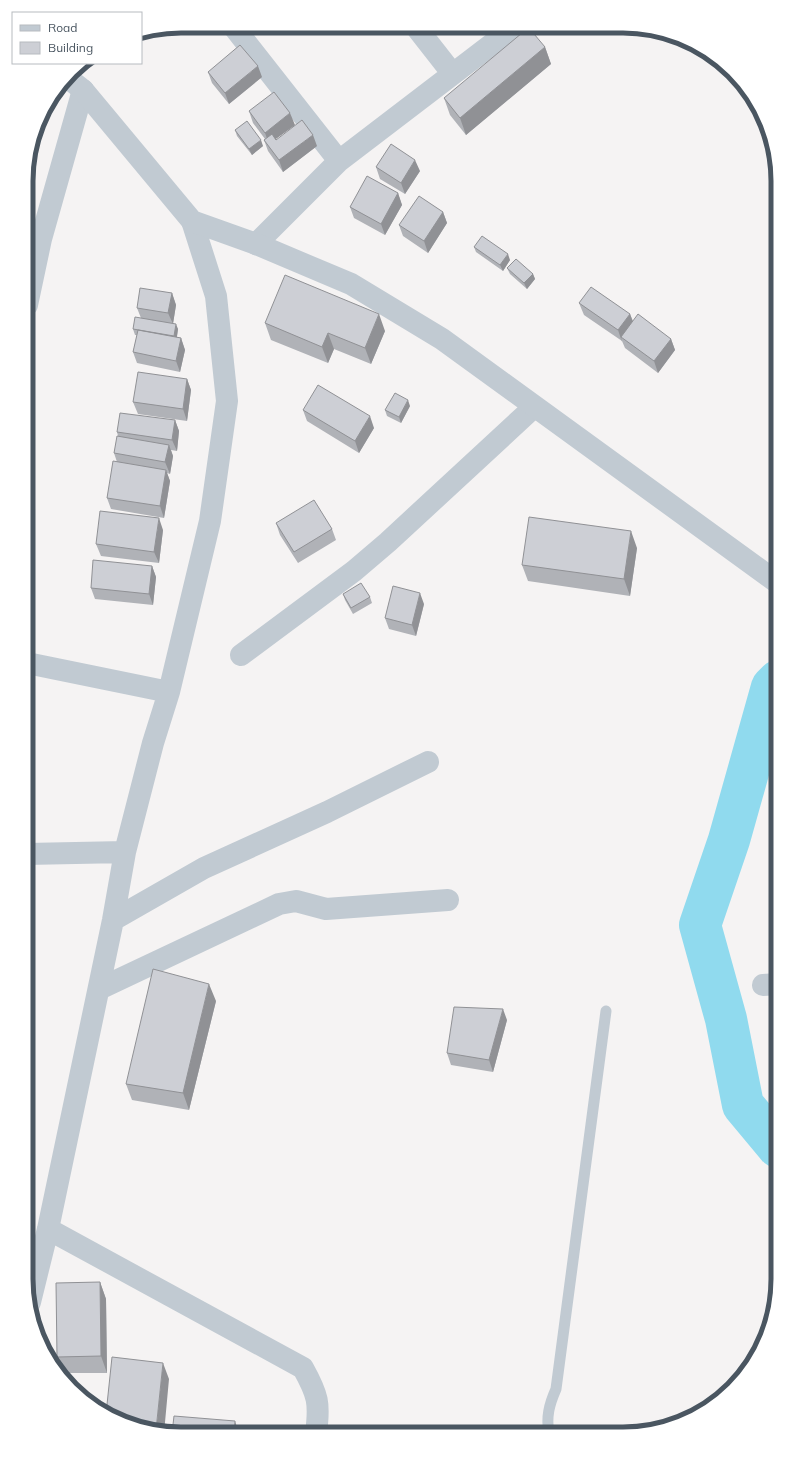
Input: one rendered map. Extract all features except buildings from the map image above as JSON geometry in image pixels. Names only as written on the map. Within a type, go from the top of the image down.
[{"type":"street","points":[[238,33],[339,161]]},
{"type":"street","points":[[420,33],[452,73]]},
{"type":"street","points":[[256,244],[339,161],[506,33]]},
{"type":"street","points":[[33,1290],[48,1229],[99,989],[125,852],[153,743],[169,692],[210,521],[227,401],[216,296],[192,221],[76,84]]},
{"type":"street","points":[[33,277],[76,84]]},
{"type":"street","points":[[192,221],[256,244],[351,284],[442,339],[771,578]]},
{"type":"street","points":[[241,655],[354,571],[388,542],[534,407]]},
{"type":"street","points":[[33,664],[169,692]]},
{"type":"street","points":[[113,920],[204,868],[327,812],[428,762]]},
{"type":"street","points":[[33,854],[125,852]]},
{"type":"street","points":[[99,989],[279,904],[296,901],[326,908],[448,900]]},
{"type":"street","points":[[48,1229],[303,1368],[315,1389],[319,1408],[317,1427]]},
{"type":"lane","points":[[548,1427],[547,1419],[550,1404],[556,1389],[606,1011]]},
{"type":"waterway","points":[[771,691],[729,840],[700,925],[726,1019],[743,1105],[771,1139]]}]
